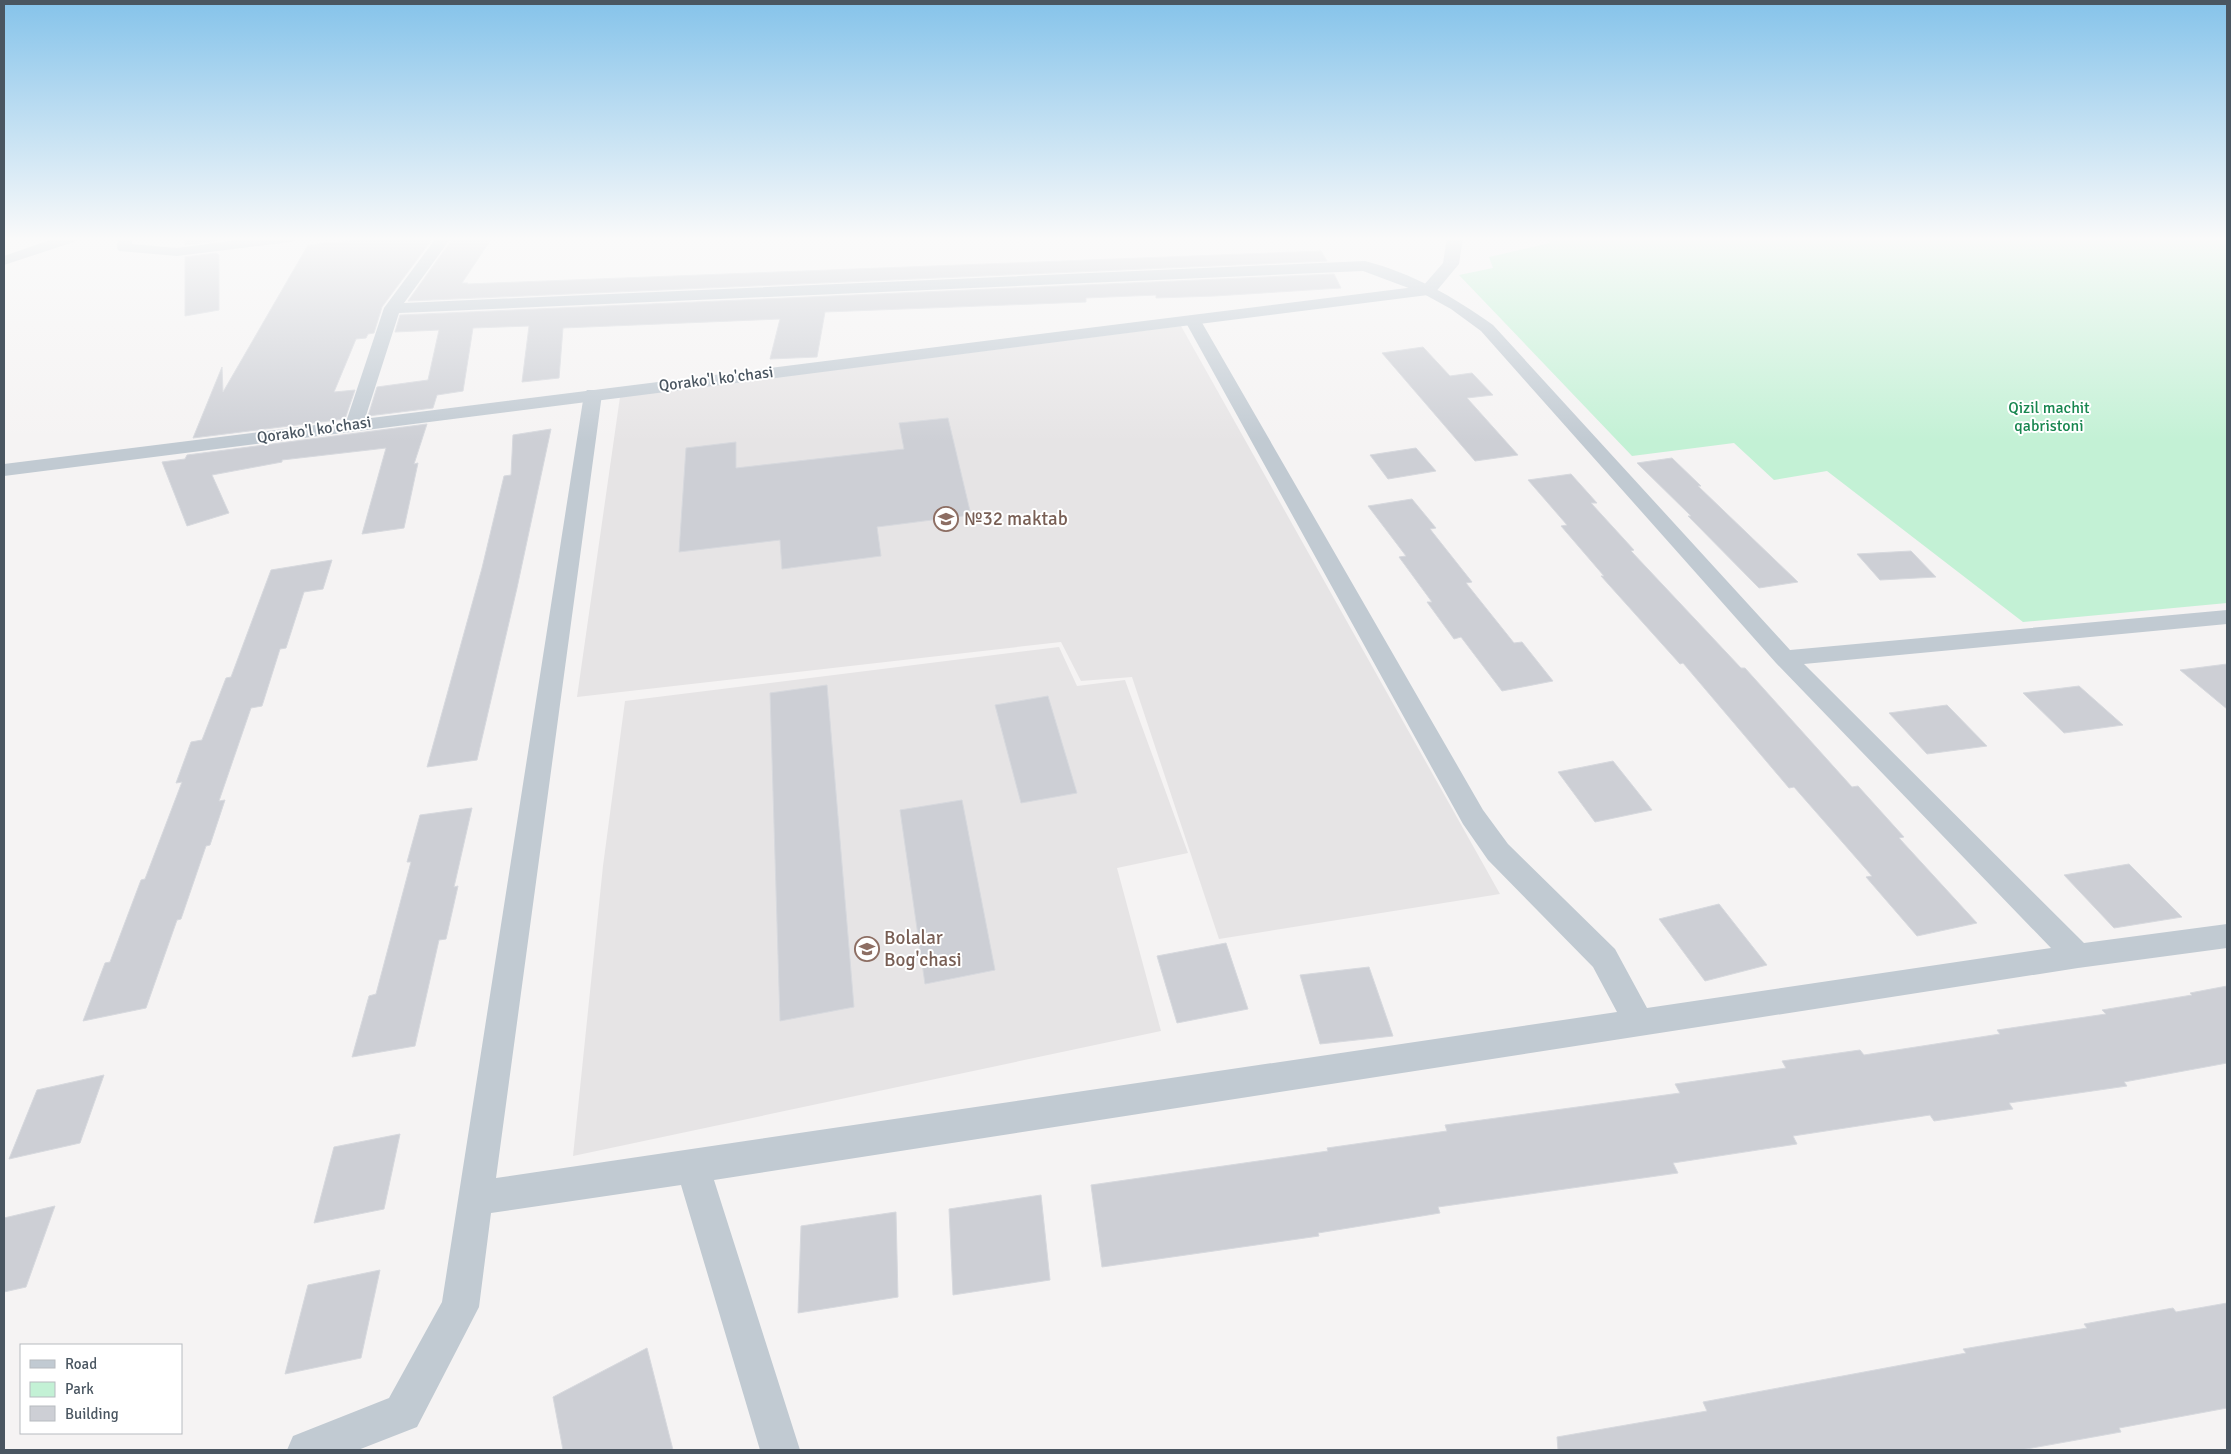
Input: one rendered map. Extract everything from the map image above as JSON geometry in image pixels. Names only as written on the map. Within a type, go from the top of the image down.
[{"type":"street","points":[[354,425],[392,308],[442,306]]},
{"type":"street","name":"Qorako'l ko'chasi","points":[[4,470],[593,394],[1303,306]]},
{"type":"street","points":[[1456,306],[1487,328],[1784,658],[2078,956]]},
{"type":"street","points":[[1192,320],[1472,817],[1498,852],[1604,958],[1639,1023]]},
{"type":"street","points":[[307,1450],[403,1413],[460,1307],[593,394]]},
{"type":"street","points":[[1784,658],[2227,617]]},
{"type":"street","points":[[476,1198],[693,1168],[2078,956],[2227,936]]},
{"type":"street","points":[[693,1168],[780,1450]]},
{"type":"shaded area","name":"№32 maktab","points":[[1181,326],[1500,894],[1219,939],[1132,677],[1081,681],[1061,642],[577,697],[620,397]]},
{"type":"shaded area","name":"Bolalar Bog'chasi","points":[[1059,647],[1077,686],[1125,680],[1188,853],[1117,868],[1161,1031],[573,1156],[603,866],[625,701]]},
{"type":"green space","name":"Qizil machit qabristoni","points":[[1488,306],[2227,306],[2227,603],[2023,622],[1827,471],[1774,480],[1734,443],[1632,456]]},
{"type":"building","points":[[185,306],[219,306],[219,310],[185,316]]},
{"type":"building","points":[[273,306],[383,306],[374,333],[368,334],[366,338],[356,339],[334,392],[355,390],[345,419],[193,438],[222,367],[223,392]]},
{"type":"building","points":[[608,306],[985,306],[825,312],[817,357],[770,359],[780,319],[563,328],[559,378],[522,382],[529,326],[473,328],[463,391],[437,395],[433,408],[368,416],[377,387],[428,380],[439,330],[395,332],[400,315]]},
{"type":"building","points":[[1423,347],[1450,376],[1472,373],[1493,395],[1467,398],[1518,455],[1475,461],[1382,353]]},
{"type":"building","points":[[948,418],[971,515],[877,527],[881,556],[782,569],[780,540],[679,552],[686,448],[736,442],[736,468],[904,449],[899,423]]},
{"type":"building","points":[[427,424],[414,464],[418,463],[404,528],[362,534],[386,448],[282,460],[282,462],[212,475],[229,513],[187,526],[162,462],[185,459],[187,455]]},
{"type":"building","points":[[551,429],[517,588],[477,760],[427,767],[482,568],[504,476],[511,475],[513,435]]},
{"type":"building","points":[[1416,448],[1436,471],[1388,479],[1370,455]]},
{"type":"building","points":[[1672,458],[1701,486],[1698,486],[1798,582],[1759,588],[1688,516],[1691,516],[1637,463]]},
{"type":"building","points":[[1571,474],[1597,503],[1591,503],[1634,550],[1631,551],[1741,668],[1745,668],[1852,787],[1858,786],[1904,837],[1899,838],[1977,923],[1917,936],[1866,877],[1872,876],[1794,787],[1789,788],[1683,663],[1680,664],[1601,576],[1604,576],[1561,526],[1567,525],[1528,480]]},
{"type":"building","points":[[1412,499],[1436,528],[1430,529],[1472,582],[1466,583],[1514,643],[1522,642],[1553,681],[1502,691],[1461,637],[1454,639],[1427,602],[1432,602],[1399,557],[1406,556],[1368,506]]},
{"type":"building","points":[[1911,551],[1936,577],[1880,580],[1857,554]]},
{"type":"building","points":[[332,560],[323,589],[304,592],[286,648],[280,649],[262,706],[251,708],[219,801],[225,800],[210,845],[206,846],[181,919],[177,920],[146,1008],[83,1021],[105,963],[110,962],[141,880],[145,879],[182,782],[176,783],[191,742],[202,740],[226,678],[231,677],[271,570]]},
{"type":"building","points":[[2227,664],[2227,709],[2180,670]]},
{"type":"building","points":[[827,685],[854,1007],[780,1021],[770,693]]},
{"type":"building","points":[[2079,686],[2123,725],[2064,733],[2023,693]]},
{"type":"building","points":[[1048,696],[1077,793],[1021,803],[995,705]]},
{"type":"building","points":[[1947,705],[1987,746],[1927,754],[1889,713]]},
{"type":"building","points":[[1613,761],[1652,810],[1595,822],[1558,772]]},
{"type":"building","points":[[962,800],[995,970],[925,984],[900,810]]},
{"type":"building","points":[[472,808],[454,887],[458,886],[446,939],[439,940],[415,1046],[352,1057],[369,996],[376,994],[411,862],[407,862],[420,815]]},
{"type":"building","points":[[2129,864],[2182,917],[2114,928],[2064,875]]},
{"type":"building","points":[[1719,904],[1767,965],[1705,981],[1659,919]]},
{"type":"building","points":[[1226,943],[1248,1009],[1177,1023],[1157,956]]},
{"type":"building","points":[[1369,967],[1393,1036],[1320,1044],[1300,975]]},
{"type":"building","points":[[2227,986],[2227,1063],[2124,1082],[2127,1086],[2009,1103],[2013,1109],[1934,1121],[1930,1115],[1793,1136],[1797,1144],[1673,1163],[1678,1173],[1438,1207],[1440,1213],[1318,1233],[1319,1236],[1102,1267],[1091,1185],[1328,1151],[1327,1148],[1447,1131],[1445,1125],[1680,1093],[1675,1084],[1786,1068],[1782,1061],[1860,1050],[1864,1055],[2000,1034],[1997,1030],[2106,1014],[2102,1010],[2192,995],[2190,993]]},
{"type":"building","points":[[104,1075],[80,1143],[9,1159],[37,1090]]},
{"type":"building","points":[[400,1134],[384,1209],[314,1223],[334,1147]]},
{"type":"building","points":[[1041,1195],[1050,1280],[953,1295],[949,1209]]},
{"type":"building","points":[[55,1206],[26,1287],[4,1292],[4,1218]]},
{"type":"building","points":[[896,1212],[898,1297],[798,1313],[801,1226]]},
{"type":"building","points":[[380,1270],[361,1358],[285,1374],[308,1285]]},
{"type":"building","points":[[2227,1303],[2227,1408],[2119,1428],[2121,1432],[2021,1450],[1558,1450],[1557,1437],[1707,1411],[1703,1402],[1966,1353],[1963,1349],[2087,1328],[2084,1324],[2173,1308],[2176,1312]]},
{"type":"building","points":[[647,1348],[673,1450],[563,1450],[553,1397]]},
{"type":"place","name":"№32 maktab","points":[[946,519]]},
{"type":"place","name":"Bolalar Bog'chasi","points":[[867,949]]}]
